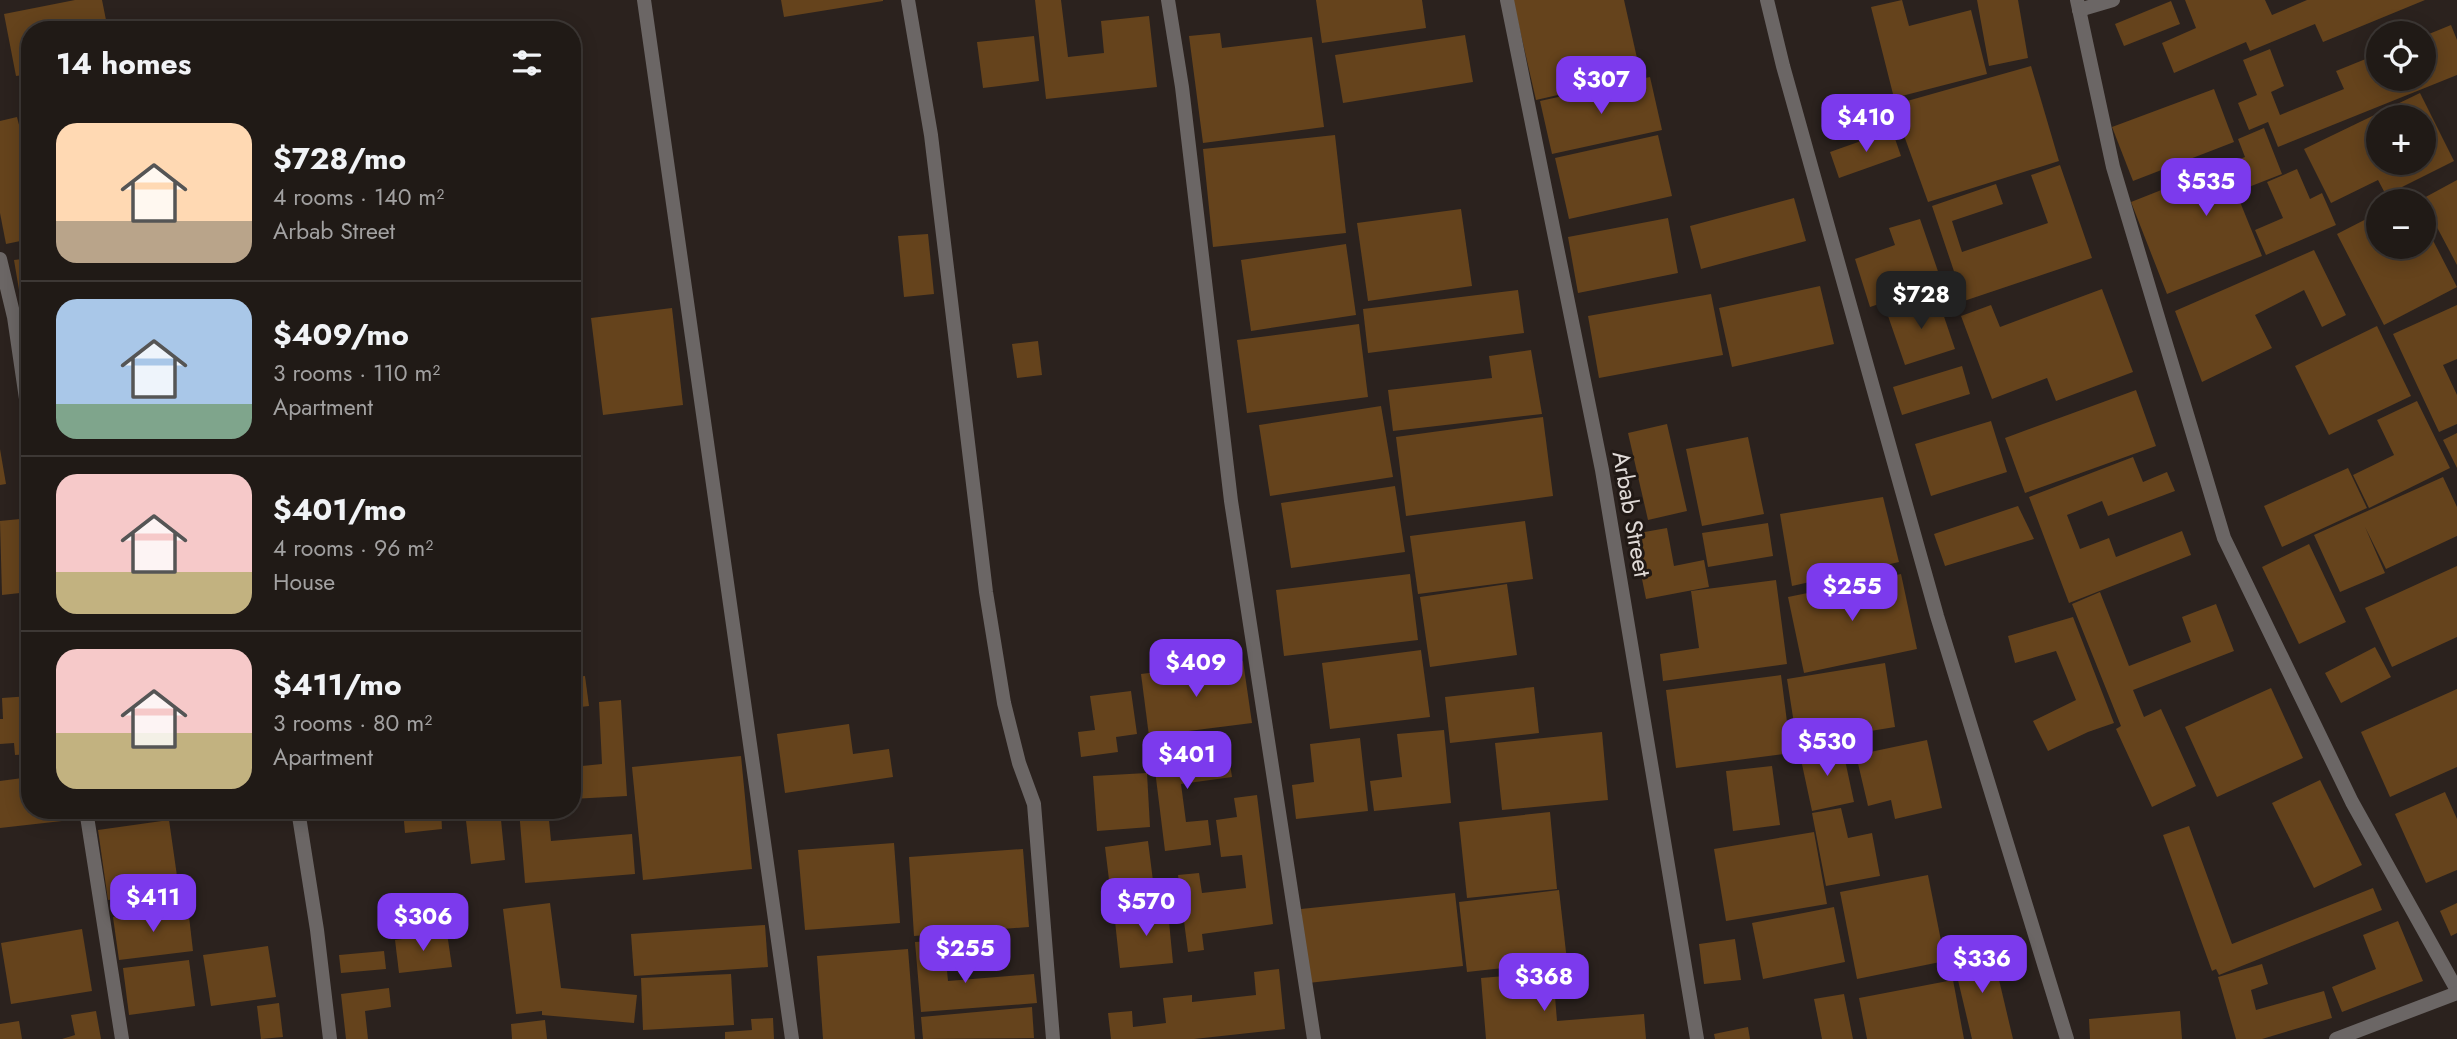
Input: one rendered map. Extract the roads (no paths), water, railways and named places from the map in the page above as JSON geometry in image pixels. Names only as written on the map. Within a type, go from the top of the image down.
[{"type":"street","points":[[644,0],[792,1039]]},
{"type":"street","points":[[908,0],[931,135],[986,592],[1004,703],[1019,763],[1034,804],[1053,1039]]},
{"type":"street","points":[[1168,0],[1182,87],[1231,501],[1314,1039]]},
{"type":"street","name":"Arbab Street","points":[[1507,0],[1602,470],[1697,1039]]},
{"type":"street","points":[[1767,0],[1783,66],[1937,616],[2067,1039]]},
{"type":"street","points":[[2113,0],[2078,5],[2113,167],[2224,538],[2352,802],[2457,991],[2336,1039]]},
{"type":"street","points":[[0,259],[14,317],[21,365]]},
{"type":"street","points":[[87,819],[122,1039]]},
{"type":"street","points":[[299,819],[317,930],[330,1039]]}]
